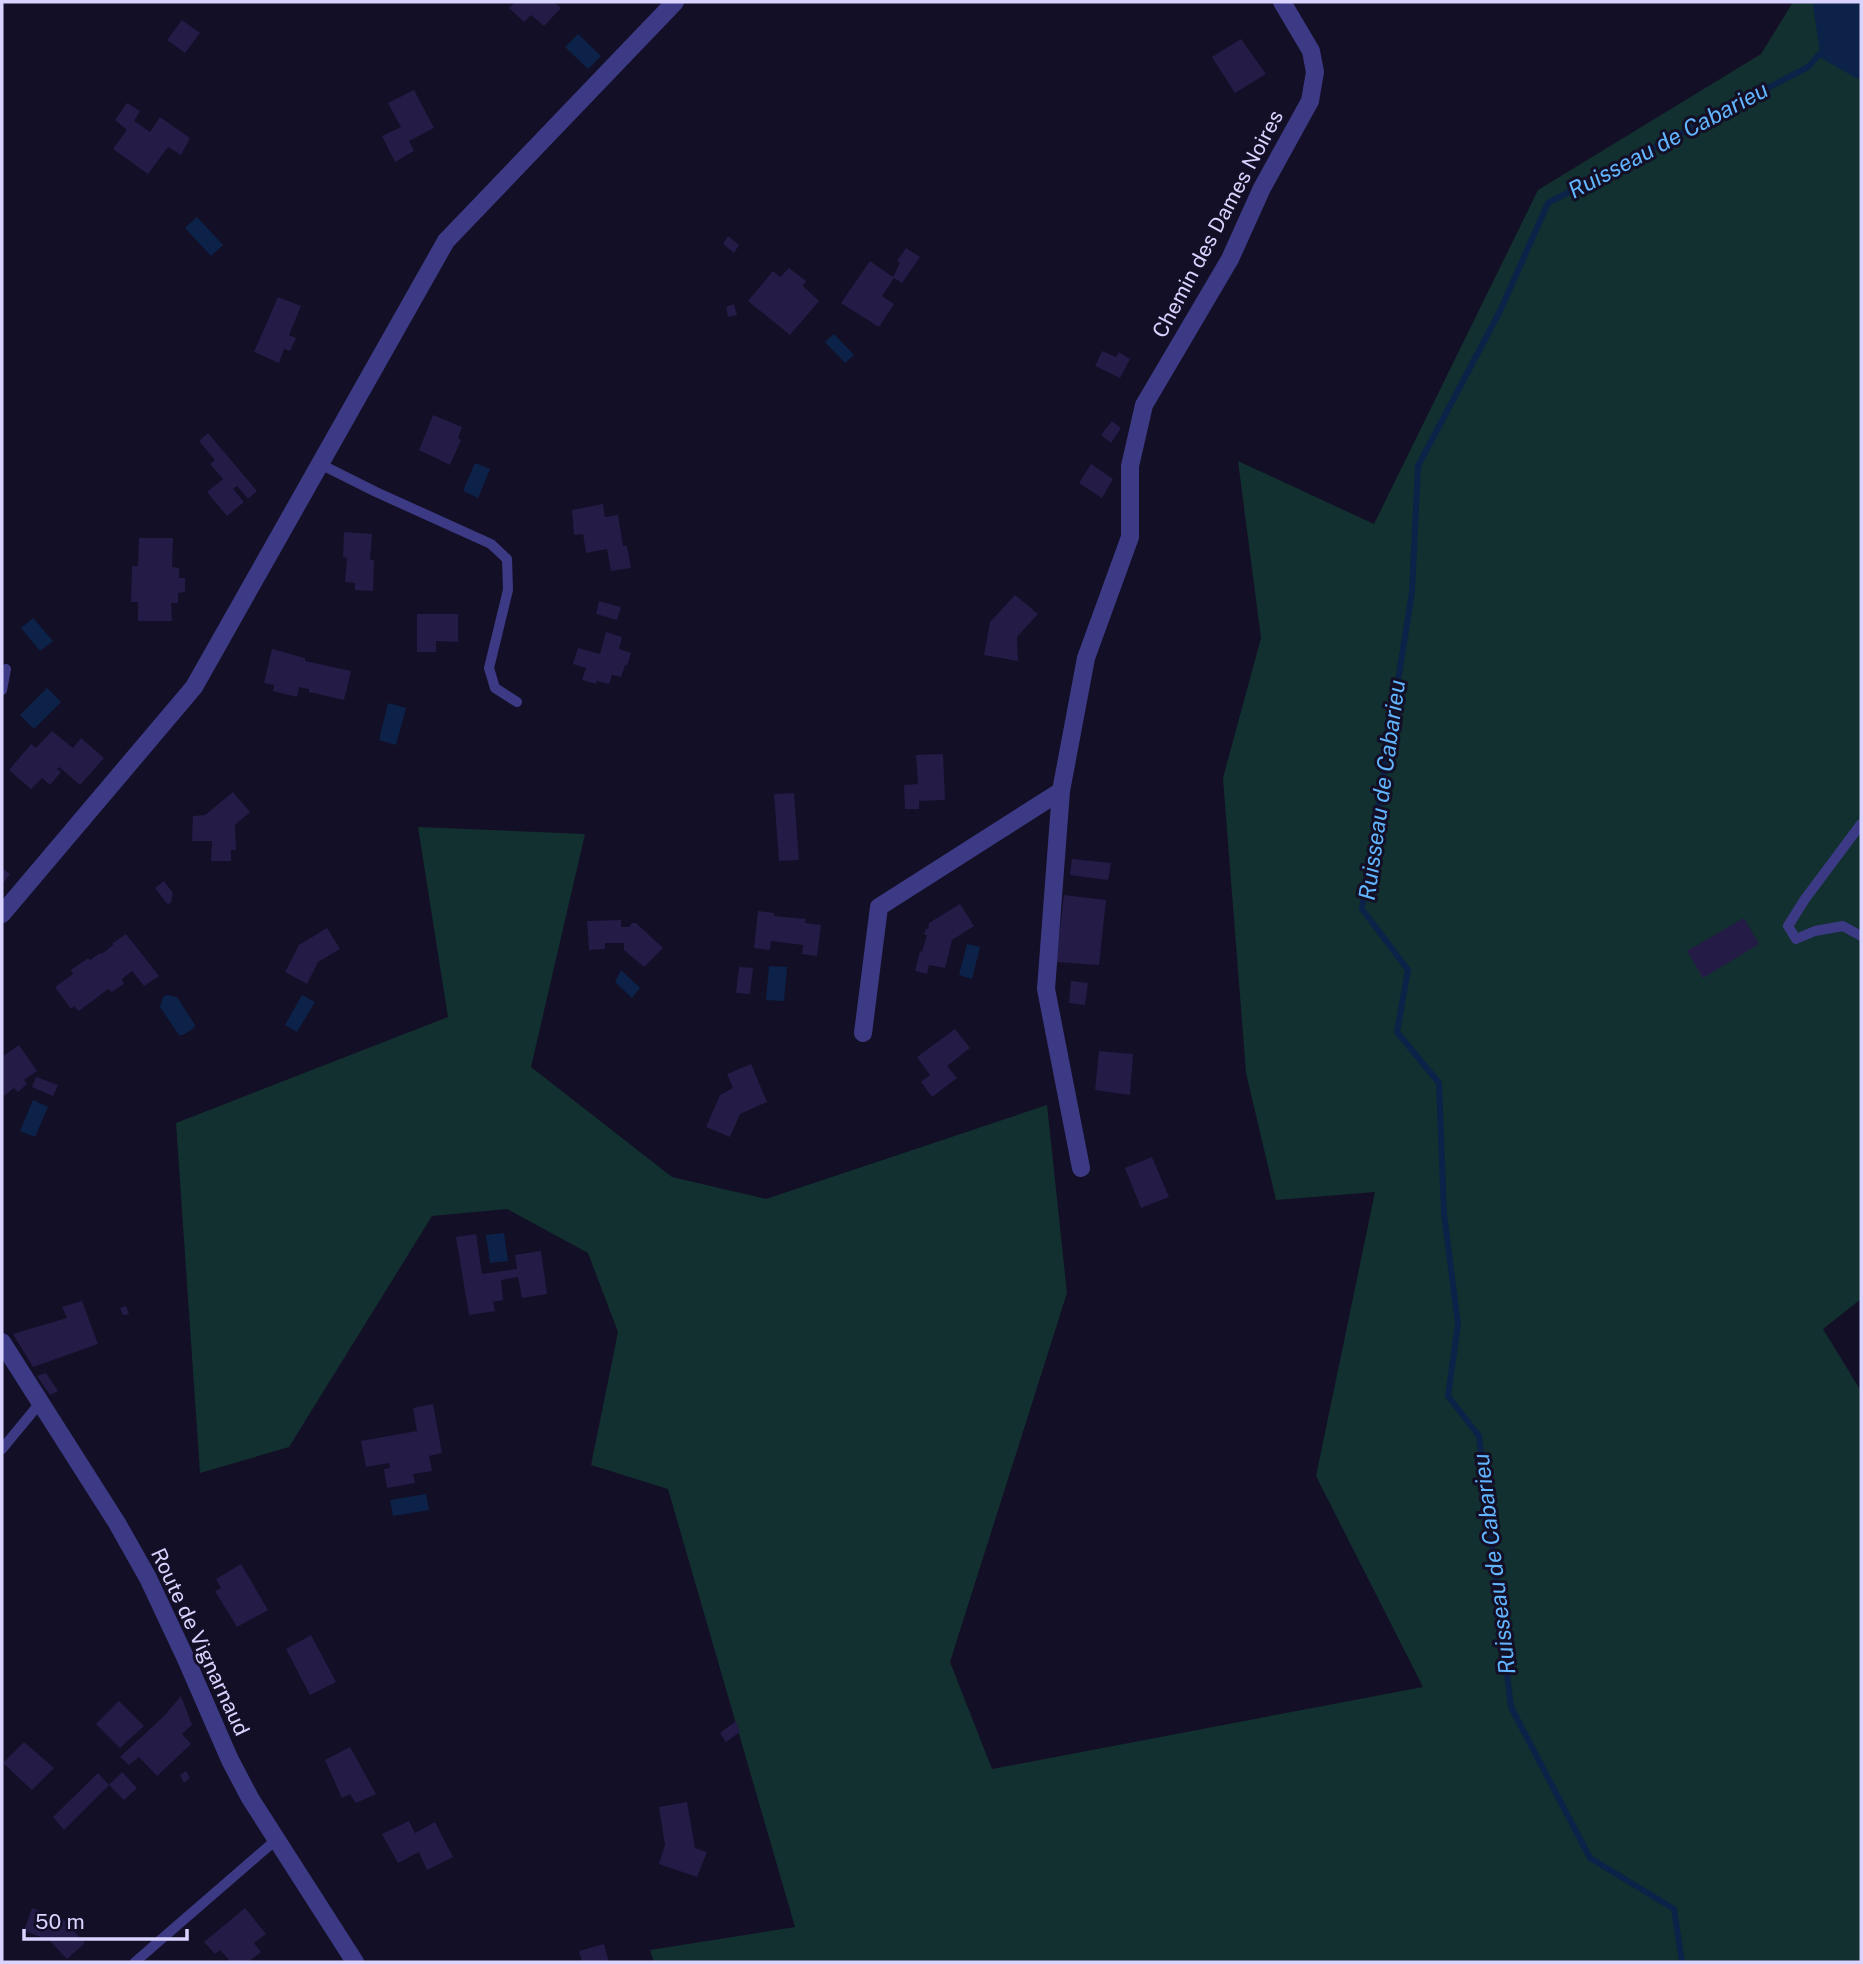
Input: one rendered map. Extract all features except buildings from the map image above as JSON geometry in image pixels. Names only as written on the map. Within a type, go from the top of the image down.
[{"type":"street","points":[[2,914],[194,687],[446,241],[676,2]]},
{"type":"street","name":"Chemin des Dames Noires","points":[[1081,1168],[1046,989],[1061,790],[1086,658],[1130,537],[1130,466],[1144,405],[1230,259],[1262,188],[1310,101],[1315,72],[1311,51],[1282,2]]},
{"type":"street","points":[[863,1033],[879,907],[1061,790]]},
{"type":"street","name":"Route de Vignarnaud","points":[[2,1342],[117,1523],[148,1578],[230,1760],[250,1798],[355,1962]]},
{"type":"lane","points":[[320,464],[491,544],[507,559],[508,590],[489,668],[495,688],[517,702]]},
{"type":"lane","points":[[2,690],[6,669]]},
{"type":"lane","points":[[1861,824],[1788,926],[1797,939],[1815,931],[1843,926],[1861,936]]},
{"type":"lane","points":[[2,1449],[40,1403]]},
{"type":"lane","points":[[135,1962],[277,1839]]},
{"type":"green space","points":[[1793,2],[1861,2],[1861,1299],[1823,1329],[1861,1391],[1861,1962],[654,1962],[650,1950],[795,1927],[668,1489],[591,1465],[618,1332],[588,1253],[507,1209],[432,1216],[289,1447],[200,1473],[176,1123],[448,1017],[418,827],[585,834],[531,1067],[672,1177],[766,1199],[1047,1105],[1067,1293],[950,1662],[992,1769],[1423,1687],[1316,1476],[1375,1192],[1276,1200],[1246,1073],[1223,778],[1261,638],[1238,461],[1374,524],[1538,190],[1761,54]]},
{"type":"water","points":[[1815,2],[1861,2],[1861,78],[1856,78],[1821,58],[1813,6]]},
{"type":"water","points":[[578,34],[601,56],[588,69],[565,47]]},
{"type":"water","points":[[197,217],[223,245],[211,256],[185,228]]},
{"type":"water","points":[[834,334],[854,355],[845,363],[825,342]]},
{"type":"water","points":[[475,463],[490,469],[478,498],[463,491]]},
{"type":"water","points":[[33,618],[53,641],[40,651],[21,628]]},
{"type":"water","points":[[47,688],[61,702],[34,729],[20,715]]},
{"type":"water","points":[[388,703],[406,708],[396,745],[379,740]]},
{"type":"water","points":[[967,944],[980,947],[972,979],[959,975]]},
{"type":"water","points":[[769,966],[787,967],[784,1001],[766,1000]]},
{"type":"water","points":[[621,970],[640,988],[632,998],[615,982]]},
{"type":"water","points":[[166,995],[177,997],[195,1025],[183,1035],[179,1035],[160,1007]]},
{"type":"water","points":[[302,995],[315,1002],[297,1032],[285,1025]]},
{"type":"water","points":[[33,1100],[48,1107],[35,1137],[20,1131]]},
{"type":"water","points":[[504,1233],[508,1261],[490,1263],[486,1235]]},
{"type":"water","points":[[426,1494],[429,1510],[393,1516],[390,1500]]},
{"type":"waterway","name":"Ruisseau de Cabarieu","points":[[1682,1962],[1674,1909],[1590,1858],[1511,1707],[1479,1436],[1448,1396],[1458,1324],[1444,1214],[1439,1083],[1397,1032],[1408,970],[1362,909],[1412,592],[1418,466],[1500,311],[1548,203],[1808,67],[1826,47]]}]
